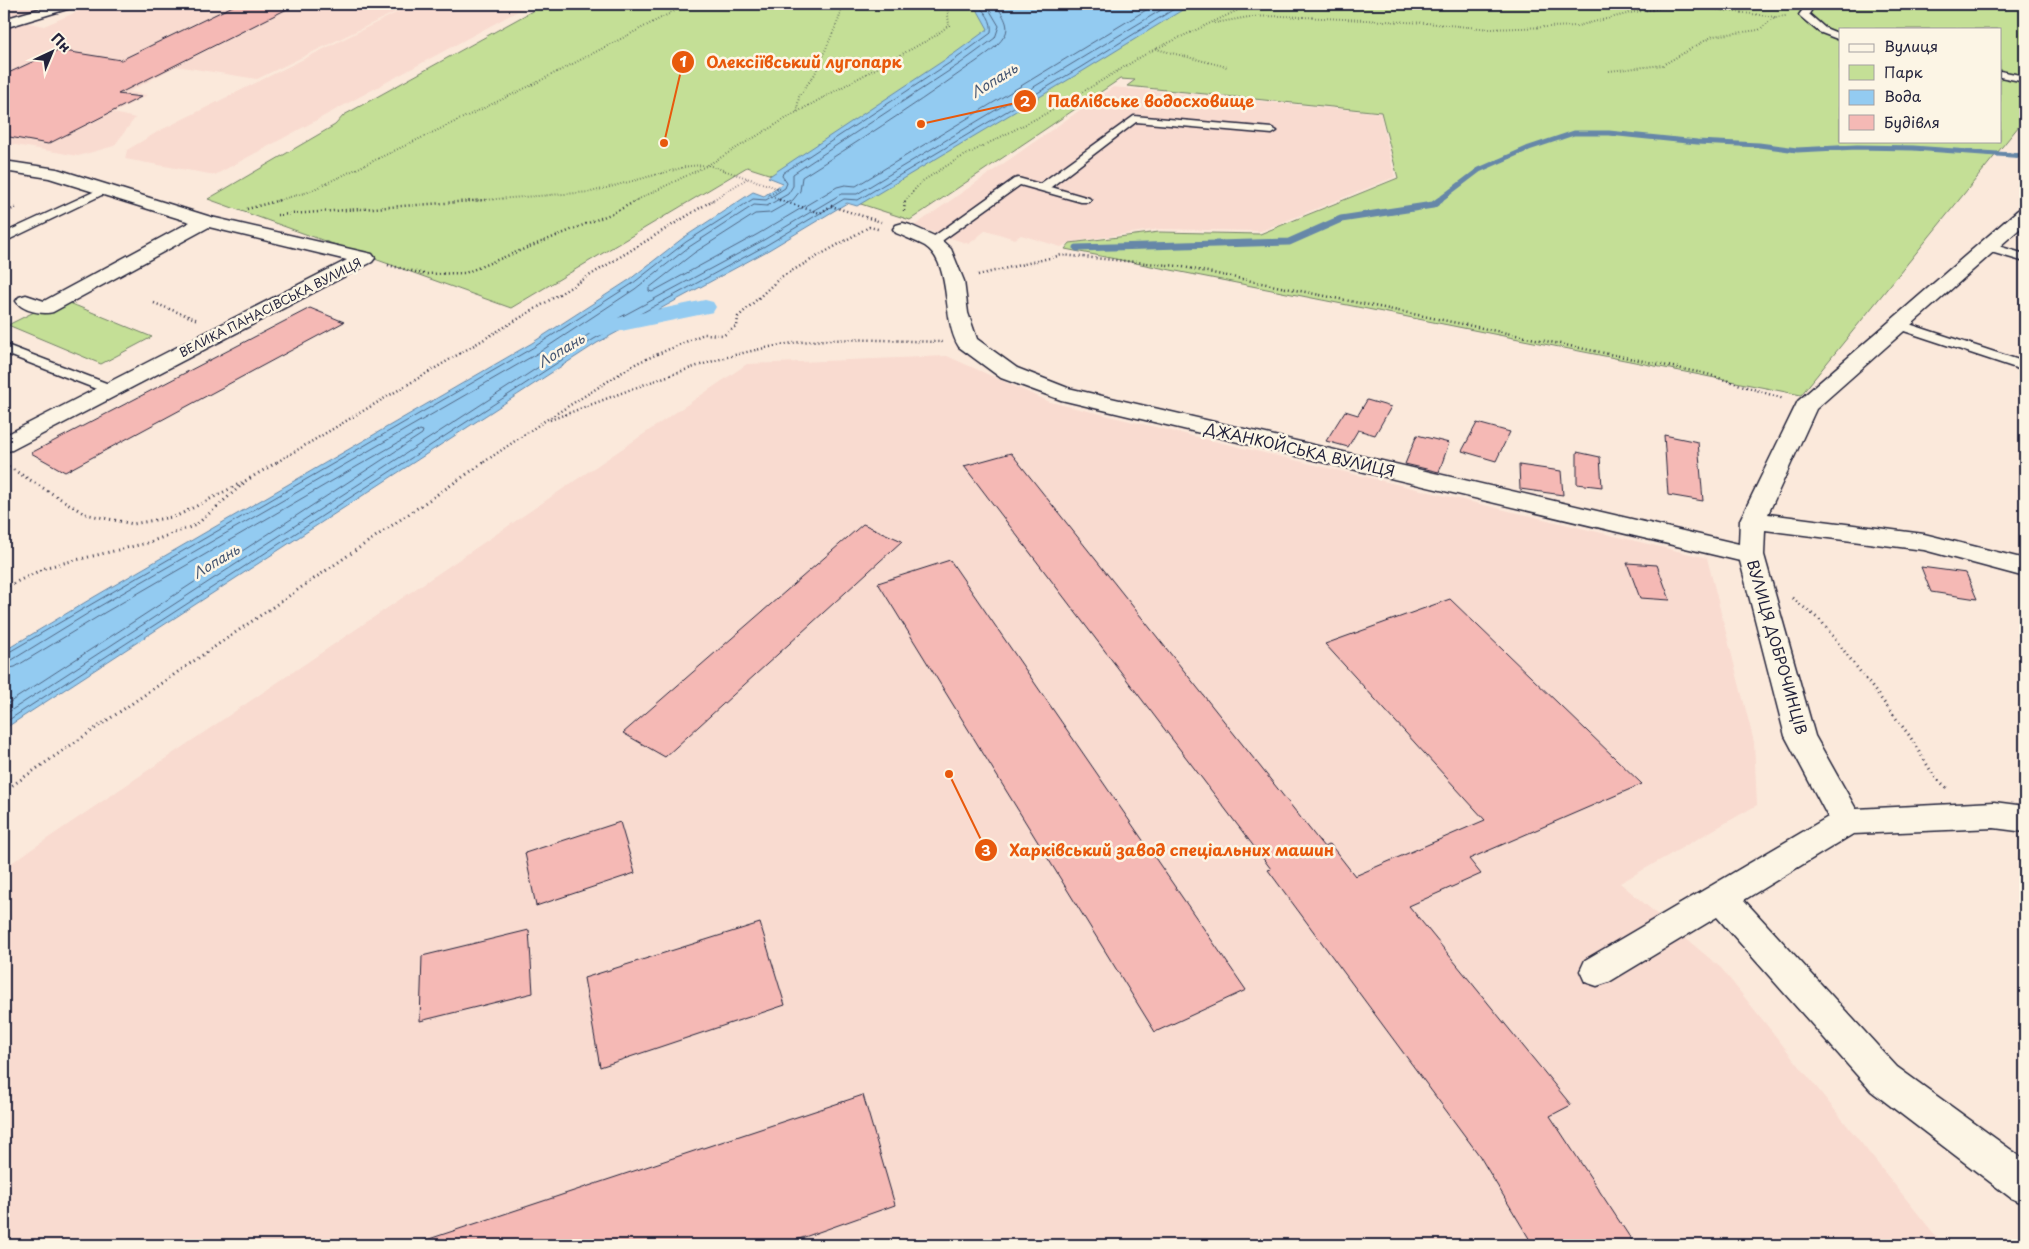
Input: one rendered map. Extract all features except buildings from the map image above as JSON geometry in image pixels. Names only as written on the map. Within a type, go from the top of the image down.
[{"type":"street","points":[[4,24],[69,4]]},
{"type":"street","name":"ВЕЛИКА ПАНАСІВСЬКА ВУЛИЦЯ","points":[[4,166],[51,172],[206,221],[366,258]]},
{"type":"street","name":"ВУЛИЦЯ ДОБРОЧИНЦІВ","points":[[1847,822],[1800,736],[1753,563],[1753,520],[1806,406],[2025,214]]},
{"type":"street","points":[[26,301],[46,308],[206,221]]},
{"type":"street","points":[[903,229],[932,242],[944,253],[954,281],[958,313],[967,342]]},
{"type":"street","name":"ВЕЛИКА ПАНАСІВСЬКА ВУЛИЦЯ","points":[[4,454],[109,389],[366,258]]},
{"type":"street","name":"ДЖАНКОЙСЬКА ВУЛИЦЯ","points":[[967,342],[1009,373],[1062,394],[1753,563]]},
{"type":"street","points":[[1753,520],[1924,542],[2025,568]]},
{"type":"street","points":[[1597,971],[1847,822],[1994,815],[2025,819]]},
{"type":"street","points":[[1721,898],[1884,1078],[2025,1184]]},
{"type":"lane","points":[[1812,4],[1804,15],[1822,30],[1839,37]]},
{"type":"lane","points":[[2002,74],[2025,79]]},
{"type":"lane","points":[[1042,188],[1134,119],[1272,131]]},
{"type":"lane","points":[[932,242],[1018,181],[1085,200]]},
{"type":"lane","points":[[4,238],[104,190]]},
{"type":"lane","points":[[1988,247],[2025,258]]},
{"type":"lane","points":[[1900,325],[2025,367]]},
{"type":"lane","points":[[4,348],[109,389]]},
{"type":"path","points":[[206,221],[308,192],[532,84],[688,4]]},
{"type":"path","points":[[797,112],[799,96],[815,74],[838,19],[842,4]]},
{"type":"path","points":[[366,258],[424,274],[465,273],[614,213],[650,192],[708,165],[797,112],[935,36],[949,25],[947,4]]},
{"type":"path","points":[[4,791],[542,422],[637,363],[704,334],[724,335],[737,326],[738,317],[782,277],[869,227],[896,235],[903,229],[905,200],[921,182],[956,160],[1051,111],[1156,49],[1251,4]]},
{"type":"path","points":[[1209,24],[1249,17],[1282,16],[1426,23],[1490,29],[1577,26],[1635,12],[1683,5],[1775,16],[1804,15]]},
{"type":"path","points":[[1609,71],[1663,65],[1713,36],[1759,30],[1775,16]]},
{"type":"path","points":[[1156,49],[1227,68]]},
{"type":"path","points":[[275,216],[591,192],[690,166],[708,165],[780,189],[768,196],[803,208],[820,213],[831,206],[873,219]]},
{"type":"path","points":[[4,454],[85,514],[133,524],[177,516],[247,480],[540,306],[748,178]]},
{"type":"path","points":[[4,213],[17,207]]},
{"type":"path","points":[[954,281],[1062,255],[1178,266],[1707,374],[1806,406]]},
{"type":"path","points":[[154,303],[224,330]]},
{"type":"path","points":[[542,422],[702,365],[744,352],[784,344],[835,340],[967,342]]},
{"type":"path","points":[[4,588],[47,567],[147,543],[196,525],[247,480]]},
{"type":"path","points":[[1753,563],[1821,621],[1909,735],[1934,776],[1954,794],[1994,815]]},
{"type":"shaded area","points":[[4,4],[58,4],[4,20]]},
{"type":"shaded area","points":[[95,4],[412,4],[257,79],[176,66],[129,92],[147,95],[114,113],[135,118],[114,146],[78,156],[4,143],[4,28],[23,22],[44,26]]},
{"type":"shaded area","points":[[414,4],[531,4],[215,175],[125,159],[127,150],[159,131]]},
{"type":"shaded area","points":[[1113,87],[1380,113],[1395,177],[1261,231],[1159,229],[1071,242],[1061,247],[1021,235],[1015,239],[986,230],[969,244],[914,226]]},
{"type":"shaded area","points":[[947,356],[1050,402],[1707,558],[1754,742],[1757,805],[1620,883],[1721,968],[1943,1245],[4,1245],[4,868],[747,364]]},
{"type":"green space","points":[[545,4],[2025,4],[2025,121],[2023,121],[1801,395],[1065,249],[1070,243],[1159,232],[1260,234],[1398,178],[1381,112],[1127,86],[1135,80],[1120,79],[910,220],[747,167],[511,308],[208,199],[335,125],[344,115]]},
{"type":"green space","points":[[60,299],[152,337],[101,364],[8,325]]},
{"type":"water","name":"Лопань","points":[[966,4],[1192,4],[857,206],[847,203],[767,251],[597,343],[4,729],[4,651],[532,343],[629,280],[683,238],[753,192],[764,196],[783,183],[768,177],[988,29],[978,11]]},
{"type":"waterway","points":[[1438,201],[1479,170],[1529,148],[1574,133],[1609,133],[1697,142],[1759,145],[1797,150],[1857,147],[1913,148],[2025,156]]},
{"type":"waterway","points":[[1077,248],[1289,242],[1341,219],[1433,205],[1440,200]]},
{"type":"waterway","points":[[597,329],[705,307]]},
{"type":"place","name":"Павлівське водосховище","points":[[921,124]]},
{"type":"place","name":"Олексіївський лугопарк","points":[[664,143]]},
{"type":"place","name":"Харківський завод спеціальних машин","points":[[949,774]]}]
